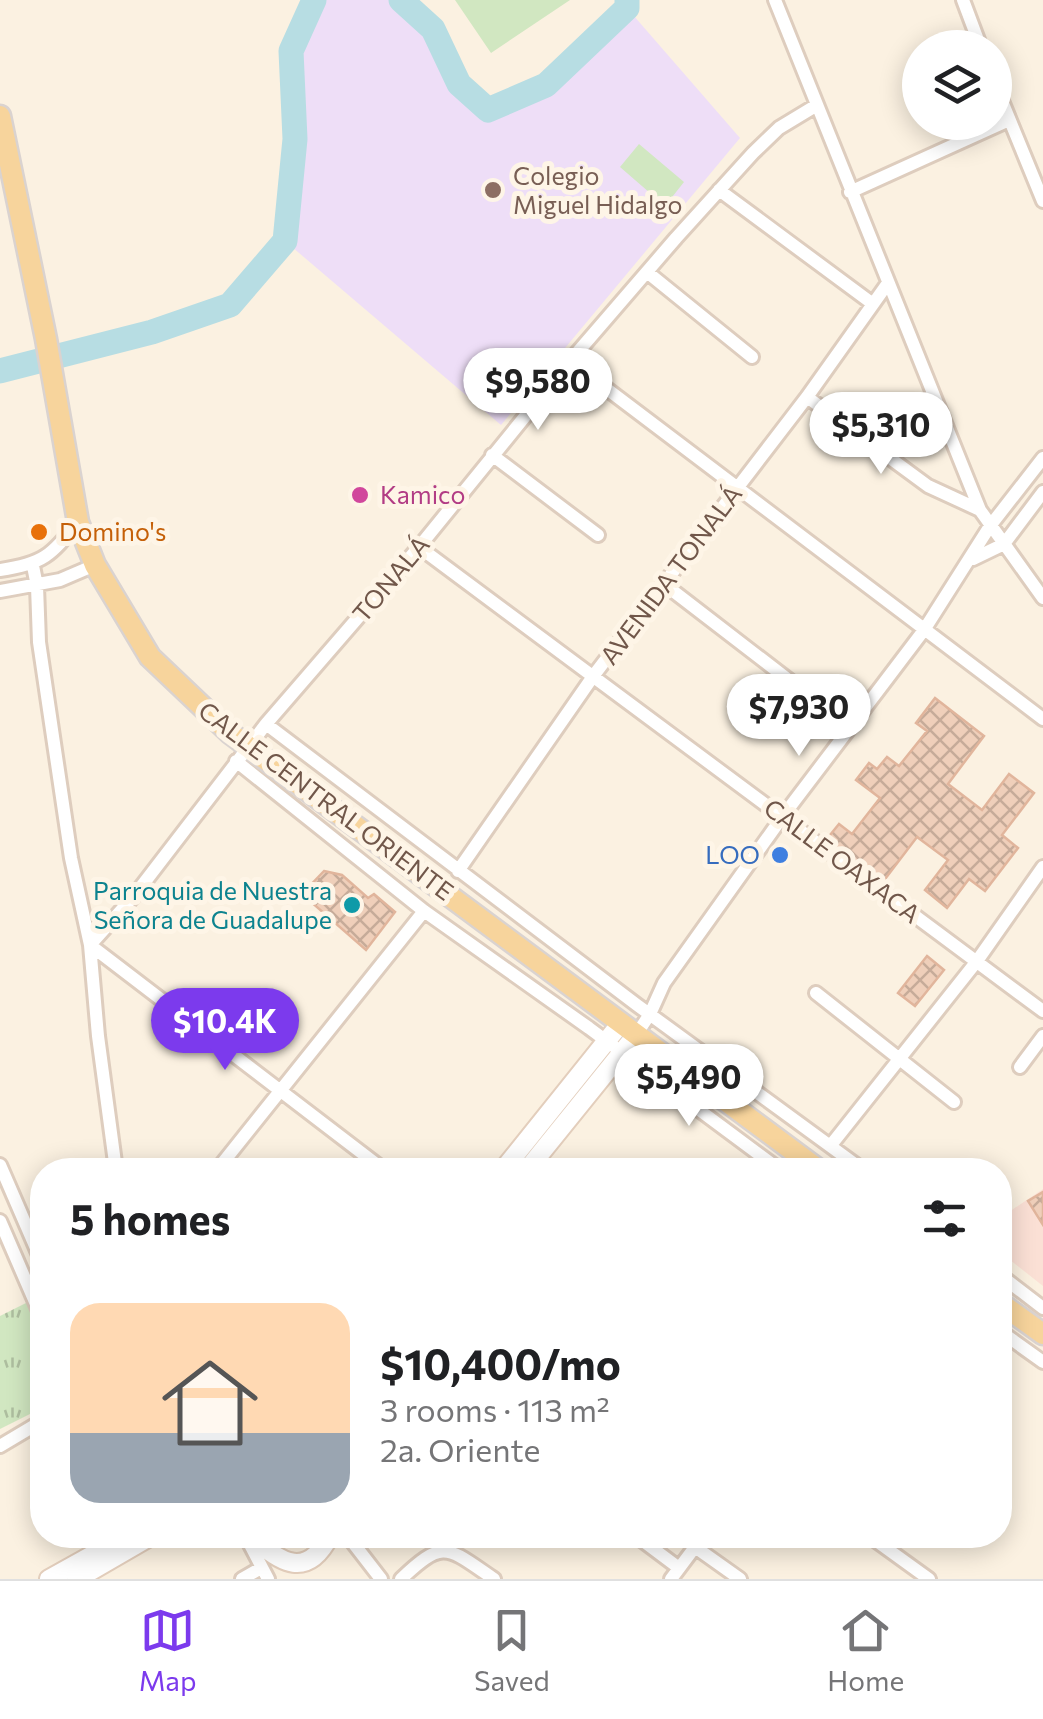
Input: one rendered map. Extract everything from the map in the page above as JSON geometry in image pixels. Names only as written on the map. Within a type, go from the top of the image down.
[{"type":"main road","name":"CALLE CENTRAL ORIENTE","points":[[0,116],[46,338],[78,522],[96,565],[150,657],[242,753],[803,1158]]},
{"type":"main road","points":[[513,1158],[606,1041],[628,1029]]},
{"type":"main road","points":[[538,1158],[624,1054],[628,1029]]},
{"type":"main road","points":[[1012,1312],[1043,1334]]},
{"type":"main road","points":[[49,1579],[115,1548]]},
{"type":"main road","points":[[77,1579],[123,1548]]},
{"type":"main road","points":[[265,1548],[286,1564],[299,1568],[312,1564],[324,1548]]},
{"type":"street","points":[[775,0],[980,510],[1043,598]]},
{"type":"street","points":[[964,0],[975,30]]},
{"type":"street","name":"TONALÁ","points":[[90,944],[134,896],[266,724],[420,547],[492,455],[647,272],[780,128],[817,105]]},
{"type":"street","points":[[1012,127],[1043,201]]},
{"type":"street","points":[[850,192],[965,140]]},
{"type":"street","points":[[720,190],[873,304]]},
{"type":"street","points":[[647,272],[752,357]]},
{"type":"street","name":"AVENIDA TONALÁ","points":[[458,871],[594,675],[808,397],[888,283]]},
{"type":"street","points":[[570,361],[1043,719]]},
{"type":"street","points":[[808,397],[928,486],[980,510]]},
{"type":"street","points":[[492,455],[598,535]]},
{"type":"street","points":[[628,1029],[650,1014],[664,982],[924,630],[990,526],[1043,458]]},
{"type":"street","points":[[970,560],[1004,544],[1043,492]]},
{"type":"street","points":[[0,570],[33,566],[62,542],[78,522]]},
{"type":"street","name":"CALLE OAXACA","points":[[420,547],[1043,1011]]},
{"type":"street","points":[[0,591],[37,586],[96,565]]},
{"type":"street","points":[[33,566],[39,642],[71,858],[90,944],[114,1158]]},
{"type":"street","points":[[664,584],[790,680]]},
{"type":"street","points":[[266,724],[637,1005],[848,1158]]},
{"type":"street","points":[[242,753],[424,912],[764,1158]]},
{"type":"street","points":[[831,1146],[901,1059],[1043,867]]},
{"type":"street","points":[[226,1158],[424,912]]},
{"type":"street","points":[[90,944],[369,1158]]},
{"type":"street","points":[[628,1029],[637,1005],[664,982]]},
{"type":"street","points":[[816,993],[954,1102]]},
{"type":"street","points":[[1020,1067],[1043,1036]]},
{"type":"street","points":[[0,1166],[30,1235]]},
{"type":"street","points":[[0,1221],[30,1285]]},
{"type":"street","points":[[1012,1284],[1043,1308]]},
{"type":"street","points":[[1012,1340],[1043,1362]]},
{"type":"street","points":[[0,1446],[30,1429]]},
{"type":"street","points":[[242,1579],[265,1573],[254,1548]]},
{"type":"street","points":[[358,1548],[381,1579]]},
{"type":"street","points":[[648,1548],[675,1574],[694,1548]]},
{"type":"street","points":[[707,1548],[740,1579]]},
{"type":"street","points":[[886,1548],[929,1579]]},
{"type":"street","points":[[401,1579],[430,1553],[442,1550],[494,1579]]},
{"type":"shaded area","name":"Colegio Miguel Hidalgo","points":[[314,0],[401,0],[433,29],[459,84],[488,110],[546,85],[627,8],[740,138],[501,425],[285,241],[295,139],[291,51]]},
{"type":"shaded area","points":[[1043,1189],[1043,1286],[1012,1261],[1012,1210]]},
{"type":"green space","points":[[455,0],[570,0],[491,53]]},
{"type":"green space","points":[[639,144],[684,182],[665,206],[620,167]]},
{"type":"green space","points":[[28,1302],[30,1306],[30,1414],[0,1429],[0,1316]]},
{"type":"building","points":[[935,698],[984,736],[948,784],[982,810],[1009,774],[1034,793],[1002,835],[1018,848],[985,891],[969,879],[947,908],[925,890],[948,860],[917,837],[882,883],[826,840],[839,824],[852,834],[880,798],[856,780],[869,763],[877,769],[887,757],[899,766],[927,731],[916,723]]},
{"type":"building","name":"Parroquia de Nuestra Señora de Guadalupe","points":[[324,871],[342,875],[368,898],[374,894],[395,912],[366,950],[302,894]]},
{"type":"building","points":[[927,956],[944,970],[915,1006],[898,993]]},
{"type":"building","points":[[1043,1192],[1043,1225],[1028,1201]]},
{"type":"waterway","points":[[0,371],[152,332],[230,305],[285,241],[295,139],[291,51],[314,0]]},
{"type":"waterway","points":[[401,0],[433,29],[459,84],[488,110],[546,85],[627,8],[627,0]]},
{"type":"place","name":"Colegio Miguel Hidalgo","points":[[493,190]]},
{"type":"place","name":"Kamico","points":[[360,495]]},
{"type":"place","name":"Domino's","points":[[39,532]]},
{"type":"place","name":"LOO","points":[[780,855]]},
{"type":"place","name":"Parroquia de Nuestra Señora de Guadalupe","points":[[352,905]]}]
